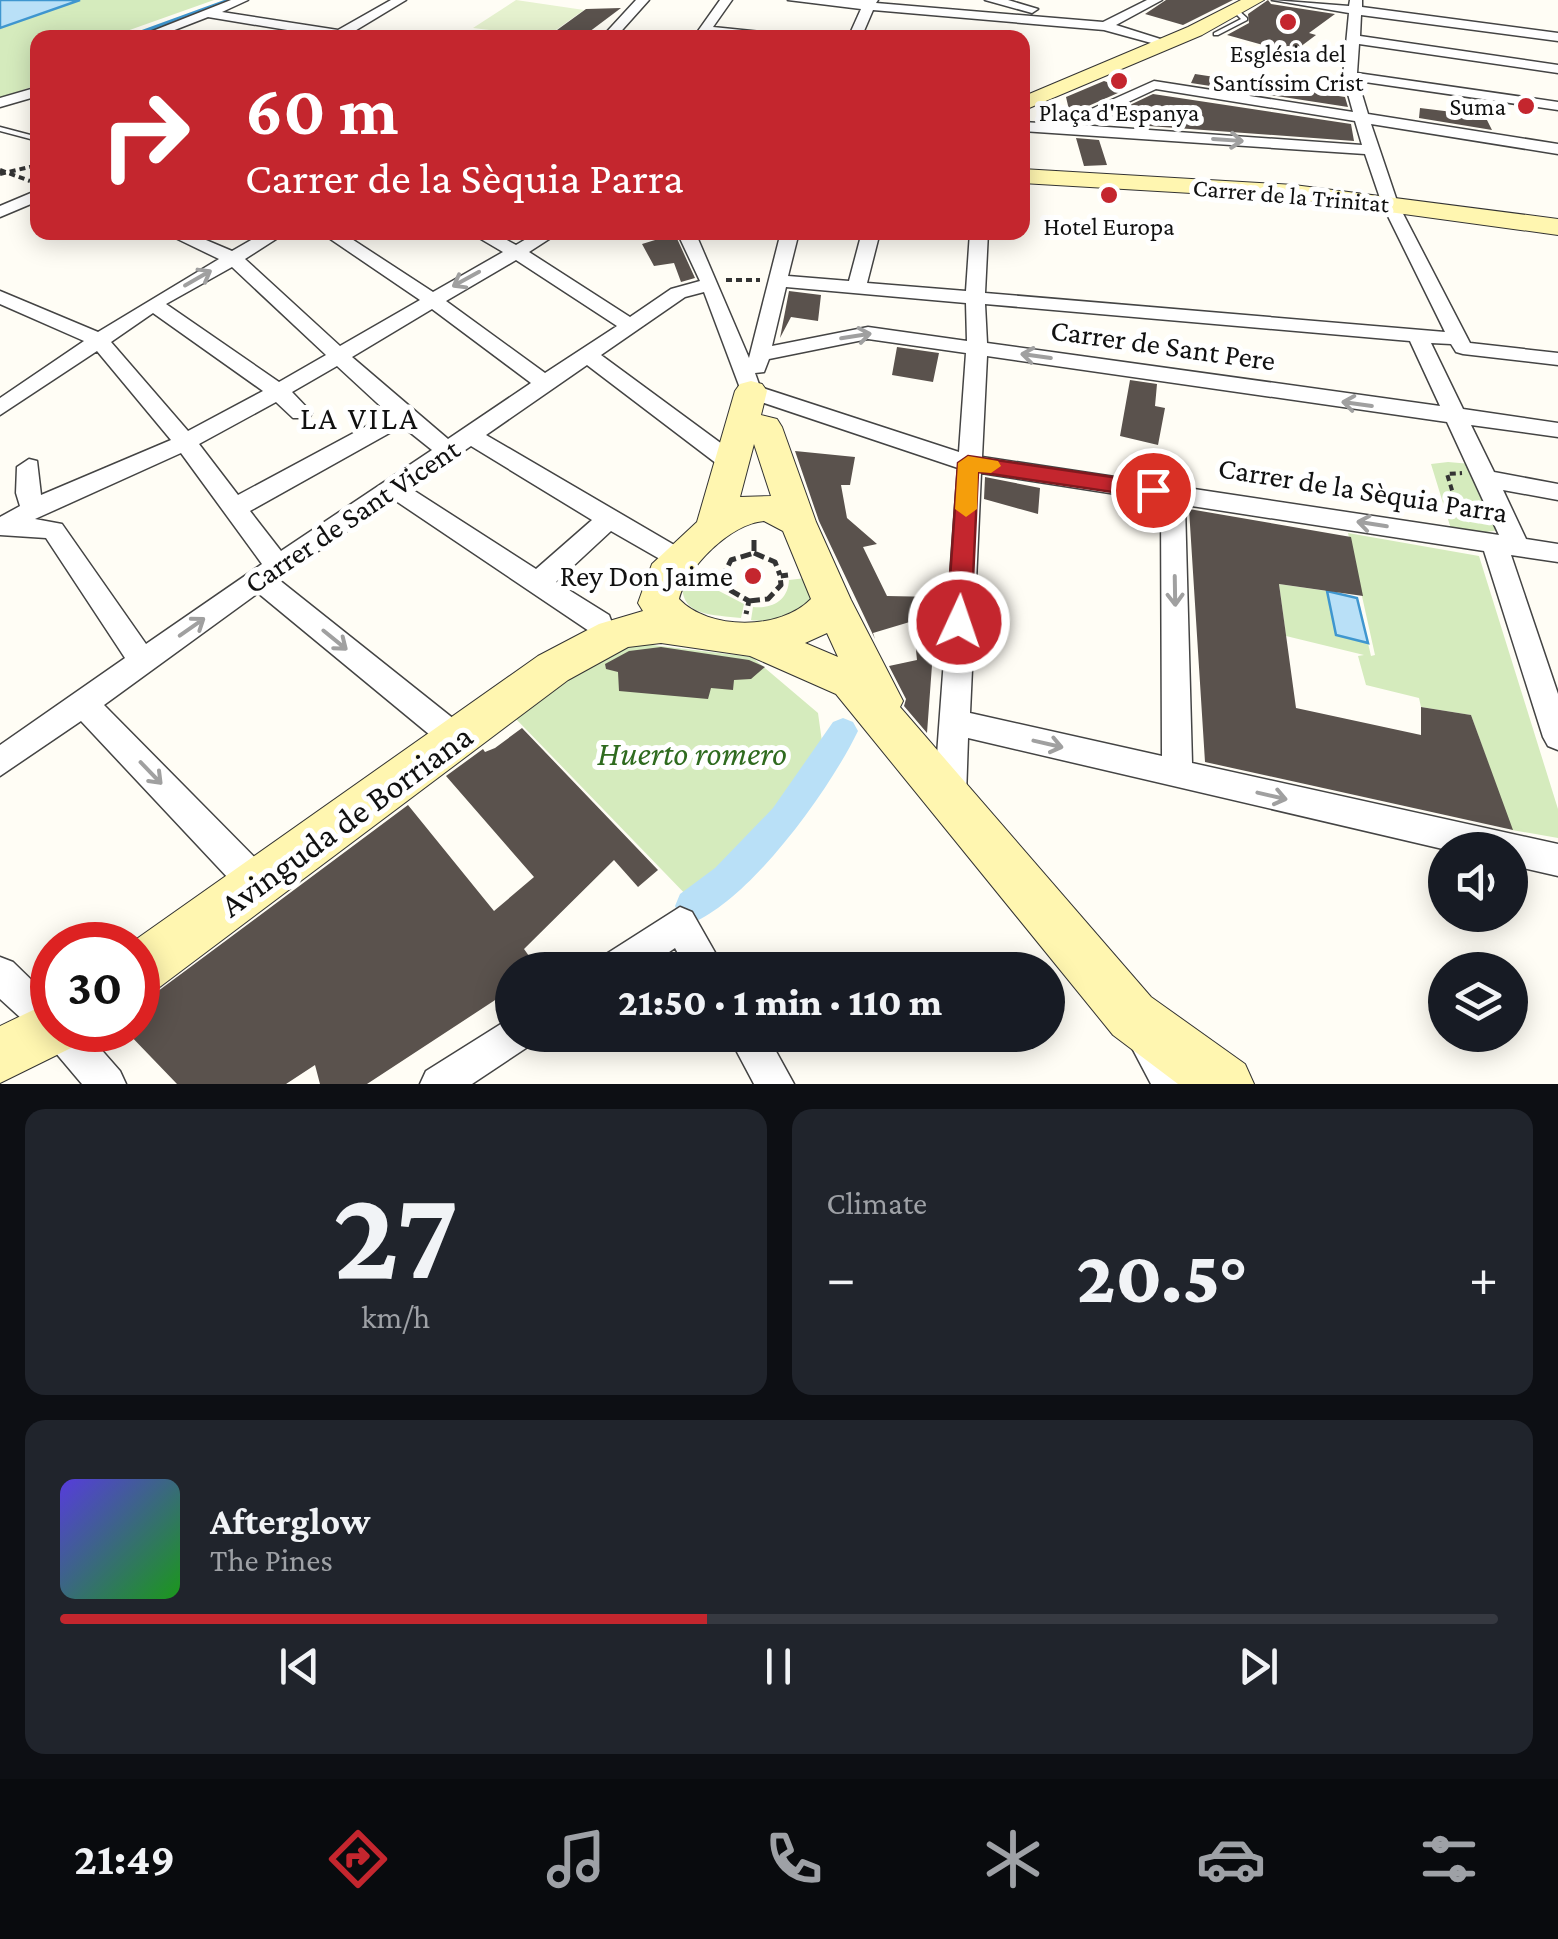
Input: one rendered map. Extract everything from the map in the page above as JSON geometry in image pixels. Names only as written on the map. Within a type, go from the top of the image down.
[{"type":"street","points":[[162,30],[242,0]]},
{"type":"street","points":[[348,30],[400,0]]},
{"type":"street","points":[[615,30],[643,0]]},
{"type":"street","points":[[704,30],[726,0]]},
{"type":"street","points":[[794,0],[870,3],[980,18],[1105,26],[1156,0]]},
{"type":"street","points":[[981,30],[980,18],[989,0],[1165,44]]},
{"type":"street","points":[[1030,102],[1195,31],[1255,0]]},
{"type":"street","points":[[1278,0],[1356,5],[1558,36]]},
{"type":"street","points":[[858,30],[870,3]]},
{"type":"street","points":[[1356,5],[1350,76],[1361,120],[1390,204],[1459,340]]},
{"type":"street","points":[[204,12],[316,30]]},
{"type":"street","points":[[1354,39],[1558,69]]},
{"type":"street","points":[[1350,76],[1558,106]]},
{"type":"street","points":[[1061,128],[1140,91],[1558,149]]},
{"type":"street","points":[[0,103],[30,93]]},
{"type":"street","points":[[1030,126],[1371,150]]},
{"type":"street","name":"Carrer de la Trinitat","points":[[1030,176],[1258,188],[1558,227]]},
{"type":"street","points":[[0,212],[30,199]]},
{"type":"street","points":[[189,240],[233,258],[403,416],[448,450]]},
{"type":"street","points":[[0,408],[153,304],[266,240]]},
{"type":"street","points":[[340,240],[430,299],[546,384]]},
{"type":"street","points":[[493,240],[631,326]]},
{"type":"street","points":[[3,525],[36,505],[109,478],[185,442],[538,240]]},
{"type":"street","points":[[690,240],[711,284],[747,406],[765,427],[798,522],[831,600],[900,740]]},
{"type":"street","points":[[714,528],[788,240]]},
{"type":"street","points":[[857,286],[868,240]]},
{"type":"street","points":[[950,802],[977,347],[974,298],[978,240]]},
{"type":"street","points":[[778,281],[1417,335],[1558,359]]},
{"type":"street","name":"Carrer de Sant Vicent","points":[[0,762],[678,293],[711,284]]},
{"type":"street","points":[[0,297],[98,340],[185,442],[232,509],[268,573],[458,740]]},
{"type":"street","points":[[153,304],[276,390],[300,413]]},
{"type":"street","name":"Carrer de Sant Pere","points":[[760,354],[868,333],[1558,430]]},
{"type":"street","points":[[1417,335],[1483,475],[1493,543],[1558,737]]},
{"type":"street","points":[[1459,340],[1558,341]]},
{"type":"street","points":[[587,355],[733,464]]},
{"type":"street","name":"Carrer de la Sèquia Parra","points":[[747,406],[968,463],[1558,553]]},
{"type":"street","points":[[232,509],[403,416]]},
{"type":"street","points":[[470,435],[610,518],[680,570],[658,603],[681,628]]},
{"type":"street","points":[[29,468],[28,493],[36,505]]},
{"type":"street","points":[[1483,475],[1558,492]]},
{"type":"street","points":[[393,488],[598,622]]},
{"type":"street","points":[[1173,494],[1177,775]]},
{"type":"street","points":[[714,528],[739,510],[768,508],[798,522]]},
{"type":"street","points":[[539,582],[610,518]]},
{"type":"street","points":[[3,525],[53,530],[142,662]]},
{"type":"street","name":"Avinguda de Borriana","points":[[553,668],[598,622],[680,570],[714,528]]},
{"type":"street","points":[[752,622],[810,625],[826,613],[831,600]]},
{"type":"street","points":[[752,622],[851,681],[1132,1016],[1172,1084]]},
{"type":"street","name":"Avinguda de Borriana","points":[[160,954],[553,668],[615,634],[648,624],[681,628],[752,622]]},
{"type":"street","points":[[84,703],[256,883]]},
{"type":"street","points":[[900,740],[935,733],[953,722],[1558,860]]},
{"type":"street","points":[[639,952],[680,924],[696,952]]},
{"type":"street","points":[[0,975],[30,1004]]},
{"type":"street","points":[[1132,1016],[1225,1084]]},
{"type":"street","points":[[0,1054],[30,1040]]},
{"type":"street","points":[[438,1084],[495,1047]]},
{"type":"street","points":[[77,1052],[108,1084]]},
{"type":"street","points":[[756,1052],[775,1084]]},
{"type":"lane","points":[[1216,34],[1246,19],[1235,10]]},
{"type":"lane","points":[[0,128],[30,137]]},
{"type":"path","points":[[0,172],[30,167]]},
{"type":"path","points":[[7,172],[30,181]]},
{"type":"path","points":[[711,284],[747,279],[778,281]]},
{"type":"path","points":[[1483,475],[1448,474],[1493,543]]},
{"type":"path","points":[[754,536],[754,553]]},
{"type":"path","points":[[754,553],[776,562],[780,576],[776,593],[752,622],[728,590],[723,576],[731,560],[754,553]]},
{"type":"path","points":[[680,570],[723,576]]},
{"type":"path","points":[[780,576],[793,574]]},
{"type":"green space","points":[[0,0],[214,0],[130,30],[30,30],[30,87],[0,98]]},
{"type":"green space","points":[[516,0],[584,10],[556,30],[473,28]]},
{"type":"green space","points":[[1431,464],[1471,464],[1499,530],[1474,534],[1451,529]]},
{"type":"green space","points":[[1348,533],[1479,556],[1558,809],[1558,838],[1512,830],[1471,715],[1421,707],[1419,698],[1366,685],[1358,656],[1364,655],[1286,636],[1279,584],[1327,591],[1336,635],[1368,643],[1371,656],[1375,655]]},
{"type":"green space","points":[[683,578],[711,579],[719,591],[744,604],[741,618],[708,614],[691,607],[685,600]]},
{"type":"green space","points":[[806,578],[812,603],[807,608],[784,619],[751,620],[753,607],[773,605],[786,593],[789,580]]},
{"type":"green space","name":"Huerto romero","points":[[619,641],[752,657],[818,713],[823,749],[799,772],[786,806],[692,901],[516,719]]},
{"type":"water","points":[[0,0],[80,0],[0,28]]},
{"type":"water","points":[[1327,591],[1357,598],[1368,643],[1336,635]]},
{"type":"building","points":[[1166,0],[1233,0],[1183,25],[1145,14]]},
{"type":"building","points":[[1268,0],[1271,4],[1335,14],[1309,33],[1316,35],[1292,53],[1227,35],[1249,23],[1248,14]]},
{"type":"building","points":[[621,8],[592,30],[557,30],[586,9]]},
{"type":"building","points":[[1195,74],[1345,97],[1348,107],[1191,83]]},
{"type":"building","points":[[1104,81],[1127,89],[1070,114],[1066,97]]},
{"type":"building","points":[[1153,94],[1351,124],[1354,141],[1094,122]]},
{"type":"building","points":[[1420,108],[1485,116],[1492,130],[1419,118]]},
{"type":"building","points":[[1076,138],[1099,140],[1107,165],[1084,166]]},
{"type":"building","points":[[678,240],[695,278],[681,282],[674,263],[654,266],[642,244]]},
{"type":"building","points":[[789,291],[821,295],[818,321],[791,317],[780,338]]},
{"type":"building","points":[[897,347],[939,353],[933,382],[892,375]]},
{"type":"building","points":[[1130,380],[1157,384],[1155,406],[1165,408],[1158,445],[1120,436]]},
{"type":"building","points":[[795,451],[855,457],[850,485],[841,485],[847,518],[877,544],[863,547],[887,596],[937,597],[927,733],[904,706],[906,699],[889,666],[917,660],[913,621],[873,633],[875,639],[819,521]]},
{"type":"building","points":[[985,477],[1040,488],[1038,514],[984,499]]},
{"type":"building","points":[[1189,509],[1351,537],[1363,596],[1279,584],[1296,708],[1421,735],[1421,707],[1471,715],[1513,830],[1205,762]]},
{"type":"building","points":[[661,647],[749,660],[765,667],[751,679],[734,680],[733,690],[711,688],[708,699],[619,691],[618,672],[606,669],[605,664],[629,651]]},
{"type":"building","points":[[522,728],[658,870],[638,887],[614,860],[524,949],[526,952],[495,952],[495,1000],[367,1084],[320,1084],[315,1065],[286,1084],[177,1084],[146,1052],[160,1052],[160,990],[408,805],[494,911],[534,877],[446,776],[483,749],[485,752]]},
{"type":"waterway","points":[[148,30],[230,0]]},
{"type":"waterway","points":[[692,906],[727,880],[784,819],[843,731]]},
{"type":"slow traffic","points":[[966,509],[968,463],[991,466]]},
{"type":"place","name":"Església del Santíssim Crist","points":[[1288,22]]},
{"type":"place","name":"Plaça d'Espanya","points":[[1119,81]]},
{"type":"place","name":"Suma","points":[[1526,106]]},
{"type":"place","name":"Hotel Europa","points":[[1109,195]]},
{"type":"place","name":"Rey Don Jaime","points":[[753,576]]},
{"type":"district","name":"LA VILA","points":[[360,418]]},
{"type":"route","points":[[959,622],[968,463],[1153,490]]}]
